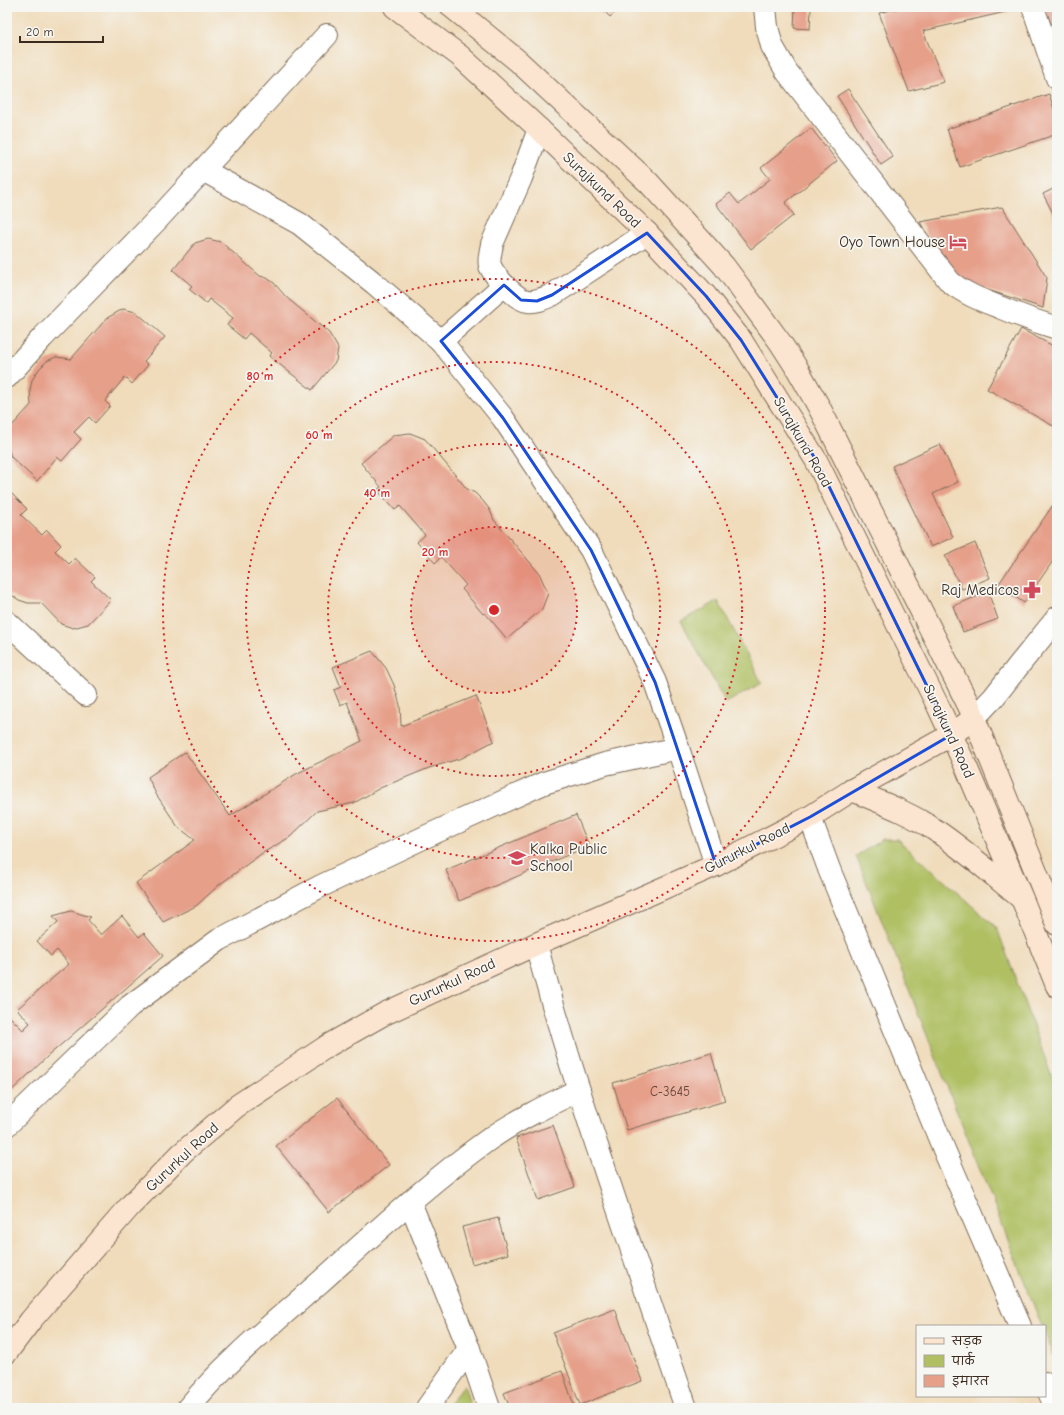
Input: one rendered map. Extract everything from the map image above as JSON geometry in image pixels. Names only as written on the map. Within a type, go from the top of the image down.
[{"type":"main road","name":"Surajkund Road","points":[[395,7],[460,56],[539,129],[647,233],[706,296],[737,335],[816,460],[938,706],[1023,900],[1057,986]]},
{"type":"main road","name":"Surajkund Road","points":[[452,7],[518,61],[649,182],[724,266],[798,370],[819,406],[961,688],[1057,924]]},
{"type":"main road","name":"Gururkul Road","points":[[7,1352],[31,1320],[131,1205],[182,1153],[237,1106],[329,1045],[384,1014],[536,944],[716,865],[810,817],[852,790],[951,735],[974,718]]},
{"type":"main road","points":[[852,790],[898,810],[934,829],[1023,900]]},
{"type":"street","points":[[765,7],[767,28],[772,46],[787,72],[950,282],[961,291],[972,296],[1030,320],[1057,328]]},
{"type":"street","points":[[1033,7],[1057,78]]},
{"type":"street","points":[[7,377],[43,337],[157,220],[327,35]]},
{"type":"street","points":[[539,129],[521,178],[492,244],[490,265],[495,275],[504,285],[521,300],[537,301],[552,295],[647,233]]},
{"type":"street","points":[[203,170],[300,224],[374,283],[441,341],[503,418],[591,550],[655,682],[716,865]]},
{"type":"street","points":[[441,341],[504,285]]},
{"type":"street","points":[[974,718],[994,698],[1057,618]]},
{"type":"street","points":[[7,622],[86,695]]},
{"type":"street","points":[[7,1125],[130,1006],[220,940],[321,886],[544,783],[605,764],[678,748]]},
{"type":"street","points":[[810,817],[829,869],[944,1152],[1020,1325]]},
{"type":"street","points":[[536,944],[550,996],[579,1090],[686,1408]]},
{"type":"street","points":[[188,1408],[203,1389],[237,1355],[410,1202],[488,1140],[520,1120],[579,1090]]},
{"type":"street","points":[[410,1202],[469,1349],[489,1408]]},
{"type":"street","points":[[428,1408],[469,1349]]},
{"type":"street","points":[[1046,1385],[1056,1408]]},
{"type":"highlighted area","points":[[647,233],[706,296],[741,340],[816,460],[951,735],[810,817],[716,865],[655,682],[591,550],[503,418],[441,341],[504,285],[521,300],[537,301],[552,295]]},
{"type":"green space","points":[[718,601],[762,683],[726,703],[681,621]]},
{"type":"green space","points":[[883,839],[897,839],[997,928],[1057,1091],[1057,1364],[1046,1336],[1046,1325],[1042,1325],[856,856]]},
{"type":"green space","points":[[464,1385],[471,1408],[446,1408]]},
{"type":"building","points":[[600,7],[621,7],[610,17]]},
{"type":"building","points":[[795,7],[811,7],[810,29],[794,28]]},
{"type":"building","points":[[904,7],[1023,8],[923,31],[944,82],[909,91],[879,13]]},
{"type":"building","points":[[1044,7],[1057,7],[1057,37]]},
{"type":"building","points":[[848,89],[893,157],[881,165],[837,96]]},
{"type":"building","points":[[1049,94],[1057,118],[1057,134],[960,167],[947,129]]},
{"type":"building","points":[[811,128],[837,161],[785,203],[794,215],[751,249],[716,204],[730,193],[739,204],[770,179],[761,168]]},
{"type":"building","points":[[1057,187],[1057,221],[1043,194]]},
{"type":"building","points":[[1002,207],[1047,278],[1043,308],[951,278],[920,222]]},
{"type":"building","points":[[208,239],[221,242],[260,276],[267,278],[274,283],[286,297],[329,333],[338,348],[336,361],[312,390],[269,356],[272,353],[249,333],[244,339],[227,325],[233,318],[209,299],[206,303],[189,289],[192,286],[173,270],[195,243]]},
{"type":"building","points":[[123,309],[136,312],[165,337],[144,361],[148,365],[132,384],[125,377],[105,401],[110,406],[95,423],[89,417],[74,432],[81,439],[62,461],[57,457],[37,481],[11,457],[7,444],[10,428],[31,405],[30,390],[32,380],[39,369],[47,361],[56,357],[71,359],[107,318]]},
{"type":"building","points":[[1021,329],[1057,348],[1057,428],[987,389]]},
{"type":"building","points":[[410,433],[425,439],[467,489],[475,493],[483,501],[490,510],[494,520],[539,573],[548,593],[542,609],[507,639],[462,589],[466,585],[441,557],[435,563],[417,542],[425,535],[400,506],[395,510],[377,490],[381,487],[361,463],[394,435]]},
{"type":"building","points":[[940,444],[958,482],[933,494],[953,537],[931,547],[892,466]]},
{"type":"building","points":[[11,493],[27,509],[21,515],[42,535],[47,530],[61,545],[55,551],[69,564],[75,558],[95,577],[91,581],[111,600],[88,624],[73,628],[61,624],[41,603],[28,603],[19,600],[7,592],[7,497]]},
{"type":"building","points":[[1053,505],[1057,508],[1057,555],[1024,603],[998,585]]},
{"type":"building","points":[[975,543],[990,578],[962,589],[945,556]]},
{"type":"building","points":[[988,592],[998,619],[963,632],[953,606]]},
{"type":"building","points":[[372,651],[386,668],[394,685],[400,705],[401,726],[476,696],[494,741],[462,758],[429,768],[380,788],[354,803],[317,811],[290,837],[261,854],[219,885],[196,906],[163,922],[136,883],[195,840],[178,827],[156,794],[148,777],[185,752],[230,816],[296,774],[362,741],[347,702],[340,705],[334,690],[341,687],[333,667]]},
{"type":"building","name":"Kalka Public School","points":[[576,815],[589,846],[459,901],[446,870]]},
{"type":"building","points":[[71,911],[91,917],[88,920],[101,935],[122,916],[139,937],[144,933],[163,956],[48,1056],[7,1095],[7,1014],[23,1030],[30,1023],[17,1009],[69,964],[57,950],[51,956],[37,941],[58,922],[53,916]]},
{"type":"building","points":[[711,1053],[725,1101],[627,1130],[613,1083]]},
{"type":"building","points":[[337,1098],[389,1165],[329,1212],[276,1146]]},
{"type":"building","points":[[553,1125],[575,1187],[538,1200],[516,1138]]},
{"type":"building","points":[[498,1218],[508,1254],[472,1264],[462,1227]]},
{"type":"building","points":[[615,1309],[642,1381],[580,1405],[553,1333]]},
{"type":"building","points":[[562,1371],[575,1408],[510,1408],[504,1393]]},
{"type":"place","name":"Oyo Town House","points":[[958,242]]},
{"type":"place","name":"Raj Medicos","points":[[1032,590]]},
{"type":"place","name":"Kalka Public School","points":[[517,858]]}]
